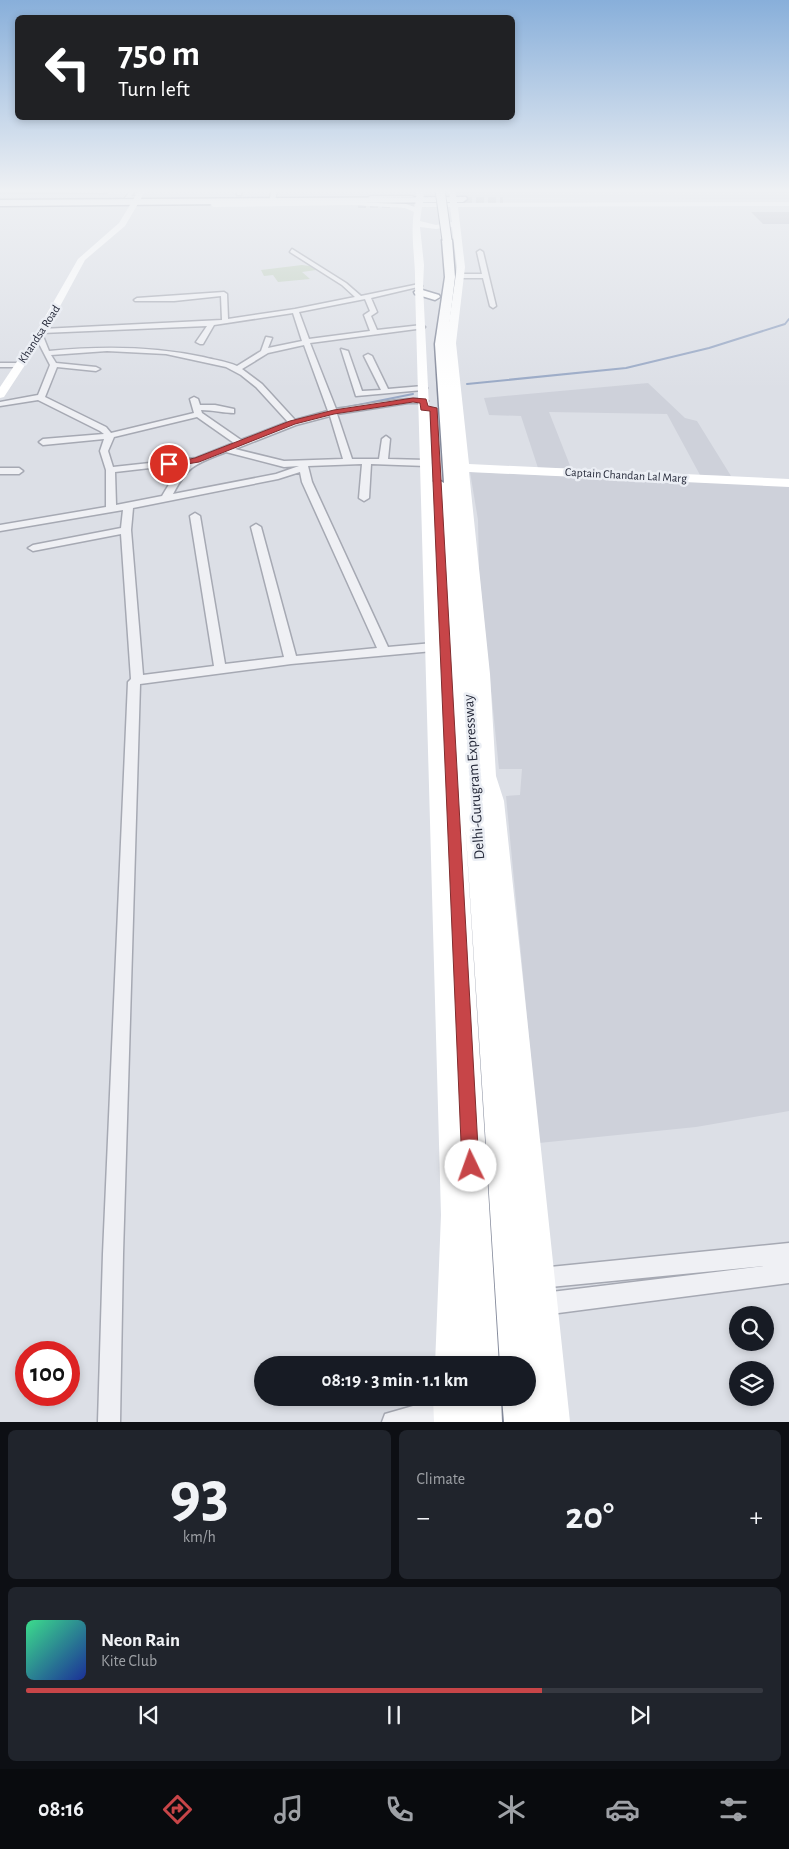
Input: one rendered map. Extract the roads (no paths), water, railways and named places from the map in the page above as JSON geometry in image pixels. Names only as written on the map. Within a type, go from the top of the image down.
[{"type":"highway","name":"Delhi-Gurugram Expressway","points":[[448,256],[450,277],[440,306],[431,317],[426,401],[479,1356]]},
{"type":"highway","name":"Delhi-Gurugram Expressway","points":[[440,306],[441,344],[518,1356]]},
{"type":"highway","points":[[457,1406],[483,1422]]},
{"type":"highway","points":[[522,1406],[523,1422]]},
{"type":"main road","name":"Khandsa Road","points":[[0,395],[18,365],[41,333],[85,256]]},
{"type":"main road","points":[[419,256],[420,265],[440,306],[462,468],[482,674],[488,776],[494,802],[554,1422]]},
{"type":"main road","points":[[450,1356],[455,1215],[422,327],[440,306],[460,276],[461,267],[456,256]]},
{"type":"main road","name":"Captain Chandan Lal Marg","points":[[462,468],[648,475],[789,483]]},
{"type":"street","points":[[300,256],[363,297],[374,312],[367,315],[374,332]]},
{"type":"street","points":[[481,256],[493,306]]},
{"type":"street","points":[[460,276],[485,276]]},
{"type":"street","points":[[137,300],[174,300],[178,297],[224,294],[225,321]]},
{"type":"street","points":[[321,297],[327,305]]},
{"type":"street","points":[[47,353],[126,337],[295,311],[363,297],[440,306]]},
{"type":"street","points":[[295,311],[302,323],[306,342],[334,412],[348,462]]},
{"type":"street","points":[[200,342],[212,323]]},
{"type":"street","points":[[237,369],[264,351],[306,342],[422,327]]},
{"type":"street","points":[[41,397],[53,372],[54,365],[47,353],[41,333],[126,337],[237,369],[258,384],[292,423]]},
{"type":"street","points":[[264,351],[268,338]]},
{"type":"street","points":[[344,351],[353,372],[358,393],[386,392],[426,401]]},
{"type":"street","points":[[368,356],[386,392]]},
{"type":"street","points":[[0,365],[18,365]]},
{"type":"street","points":[[54,365],[96,369]]},
{"type":"street","points":[[0,404],[41,397],[103,429],[110,436]]},
{"type":"street","points":[[110,470],[196,460],[292,423],[334,412],[408,401],[426,401]]},
{"type":"street","points":[[196,407],[240,444]]},
{"type":"street","points":[[43,442],[110,436],[196,407],[215,407],[231,411]]},
{"type":"street","points":[[110,436],[104,451],[110,470],[111,509]]},
{"type":"street","points":[[383,462],[386,439]]},
{"type":"street","points":[[225,448],[279,464],[303,466],[367,461],[426,463]]},
{"type":"street","points":[[166,498],[180,473],[196,460]]},
{"type":"street","points":[[364,498],[367,461]]},
{"type":"street","points":[[0,528],[128,506],[278,476],[303,466]]},
{"type":"street","points":[[303,466],[306,482],[384,652]]},
{"type":"street","points":[[0,471],[19,470]]},
{"type":"street","points":[[109,1422],[113,1254],[134,682],[137,680],[126,530],[128,506]]},
{"type":"street","points":[[194,516],[220,668]]},
{"type":"street","points":[[256,527],[291,660]]},
{"type":"street","points":[[33,548],[126,530]]},
{"type":"street","points":[[137,680],[291,660],[433,647]]},
{"type":"street","points":[[540,1278],[789,1253]]},
{"type":"street","points":[[543,1304],[789,1273]]},
{"type":"street","points":[[393,1422],[457,1406]]},
{"type":"waterway","points":[[467,384],[626,368],[709,348],[785,324],[789,319]]},
{"type":"waterway","points":[[343,408],[413,394]]}]
